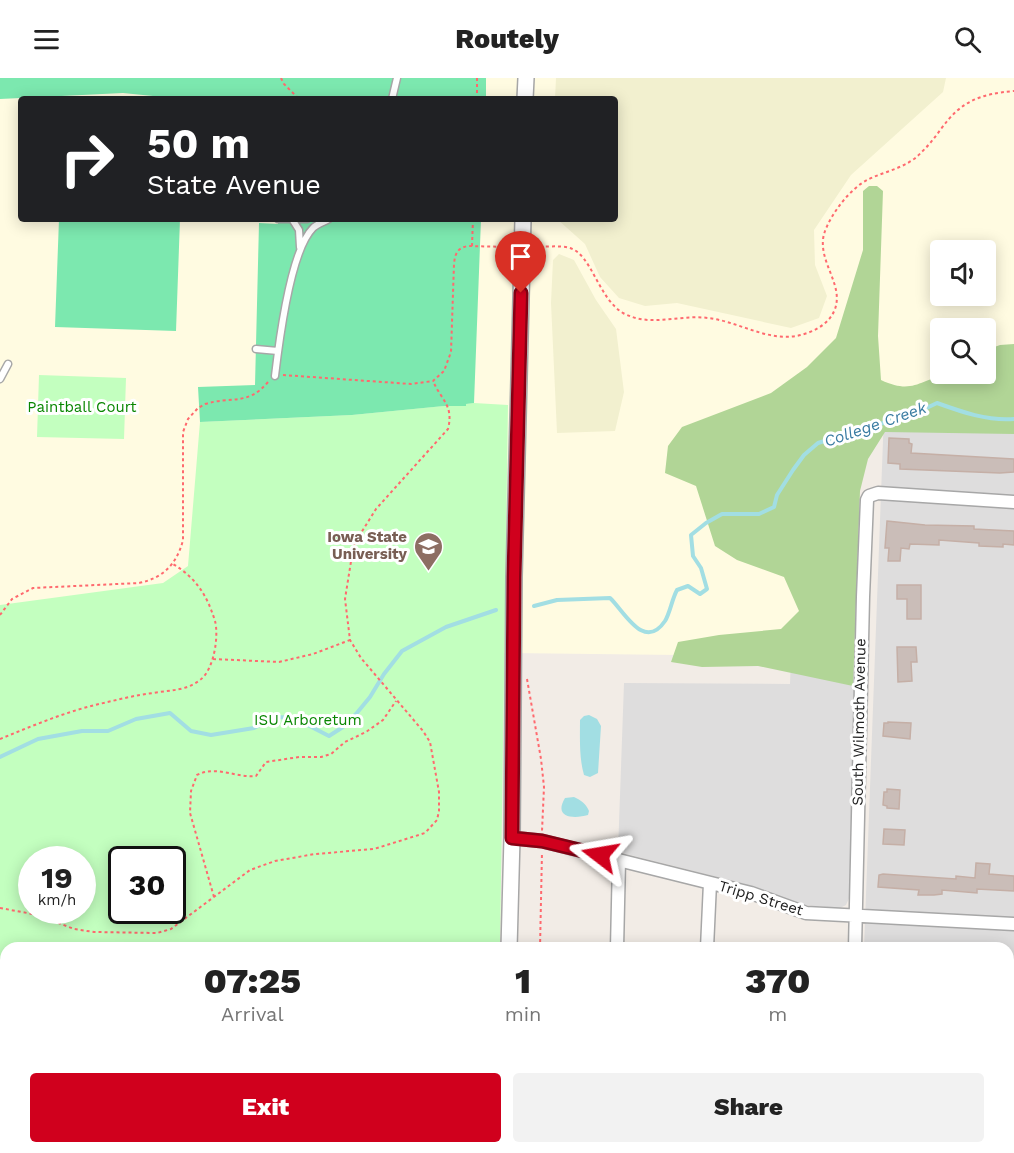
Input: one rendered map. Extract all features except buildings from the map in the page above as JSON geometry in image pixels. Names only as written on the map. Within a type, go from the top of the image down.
[{"type":"street","points":[[525,96],[526,78]]},
{"type":"street","points":[[510,942],[514,566],[523,222]]},
{"type":"street","name":"South Wilmoth Avenue","points":[[855,942],[862,597],[866,505],[869,496],[878,493],[1014,502]]},
{"type":"street","name":"Tripp Street","points":[[512,838],[542,841],[751,893],[806,913],[1014,924]]},
{"type":"street","points":[[617,942],[619,860]]},
{"type":"street","points":[[707,942],[710,883]]},
{"type":"lane","points":[[393,96],[397,78]]},
{"type":"lane","points":[[294,222],[299,230],[301,249]]},
{"type":"lane","points":[[274,376],[296,260],[313,227],[323,222]]},
{"type":"lane","points":[[256,349],[278,351]]},
{"type":"lane","points":[[0,379],[8,364]]},
{"type":"path","points":[[281,78],[296,96]]},
{"type":"path","points":[[477,78],[477,96]]},
{"type":"path","points":[[536,247],[565,247],[576,250],[585,260],[608,300],[621,312],[637,318],[655,321],[710,318],[776,336],[803,335],[828,321],[835,309],[837,295],[824,256],[823,238],[828,224],[847,197],[862,183],[916,158],[929,146],[953,112],[966,102],[1014,91]]},
{"type":"path","points":[[472,222],[472,246]]},
{"type":"path","points":[[0,615],[12,599],[33,588],[140,583],[155,579],[173,564],[183,540],[183,432],[188,419],[205,404],[250,397],[262,390],[274,376],[305,376],[411,384],[433,381],[444,371],[451,352],[454,258],[458,249],[472,246],[517,247]]},
{"type":"path","points":[[0,908],[38,915],[74,929],[94,932],[157,933],[171,929],[250,870],[275,861],[315,854],[374,849],[425,833],[437,820],[440,811],[439,792],[430,742],[350,640],[345,599],[356,541],[376,509],[448,429],[450,419],[446,401],[433,381]]},
{"type":"path","points":[[0,739],[34,724],[96,704],[152,693],[183,690],[202,679],[213,659],[216,625],[209,600],[194,579],[173,564]]},
{"type":"path","points":[[213,659],[279,662],[313,654],[350,640]]},
{"type":"path","points":[[527,678],[544,787],[542,834]]},
{"type":"path","points":[[214,897],[190,813],[191,791],[197,775],[202,772],[219,771],[246,777],[256,776],[266,762],[299,757],[321,758],[331,754],[345,742],[366,732],[383,720],[397,700]]},
{"type":"path","points":[[540,942],[542,848]]},
{"type":"shaded area","name":"Iowa State University","points":[[0,78],[1014,78],[1014,421],[884,414],[862,436],[850,657],[503,653],[500,942],[0,942]]},
{"type":"shaded area","points":[[556,78],[946,78],[943,92],[851,175],[814,230],[815,265],[827,296],[819,318],[791,328],[677,303],[645,306],[619,298],[600,277],[585,244],[560,222],[618,222],[618,96],[555,96]]},
{"type":"shaded area","points":[[559,254],[574,260],[596,300],[616,329],[624,392],[615,431],[557,433],[551,303],[553,260]]},
{"type":"shaded area","points":[[884,414],[1014,421],[1014,942],[864,942]]},
{"type":"shaded area","points":[[791,656],[855,656],[851,894],[846,905],[840,908],[803,905],[745,884],[618,852],[624,683],[790,684]]},
{"type":"green space","points":[[0,78],[486,78],[486,96],[153,96],[123,93],[18,96],[18,98],[0,99]]},
{"type":"green space","points":[[869,186],[877,186],[883,191],[878,336],[881,380],[901,386],[916,385],[930,380],[930,384],[996,384],[996,346],[1014,344],[1014,434],[885,432],[868,459],[860,491],[853,686],[758,666],[702,667],[671,662],[678,642],[719,635],[781,629],[799,611],[784,577],[737,560],[715,546],[696,486],[665,473],[668,446],[682,427],[771,393],[807,367],[836,338],[863,250],[863,191]]},
{"type":"green space","points":[[59,222],[180,222],[176,331],[55,327]]},
{"type":"green space","points":[[278,222],[481,222],[474,403],[466,404],[466,406],[352,415],[200,422],[198,387],[255,385],[259,223],[278,224]]},
{"type":"green space","name":"Paintball Court","points":[[39,375],[126,378],[124,439],[37,437]]},
{"type":"green space","name":"ISU Arboretum","points":[[474,403],[508,405],[500,942],[0,942],[0,605],[163,583],[188,566],[200,422],[352,415]]},
{"type":"water","points":[[589,715],[597,719],[601,726],[598,773],[590,777],[584,775],[580,741],[580,720]]},
{"type":"water","points":[[574,797],[586,806],[589,811],[588,815],[571,817],[563,813],[562,805],[565,798]]},
{"type":"waterway","name":"College Creek","points":[[534,606],[557,600],[610,598],[635,626],[642,631],[650,632],[657,629],[667,618],[677,590],[688,586],[700,594],[707,589],[701,568],[693,556],[691,535],[722,514],[759,514],[774,507],[777,495],[793,470],[804,455],[818,443],[916,413],[937,403],[984,417],[1014,419]]},
{"type":"waterway","name":"College Creek","points":[[0,757],[38,739],[82,731],[108,731],[136,719],[170,713],[191,731],[211,735],[254,728],[277,717],[294,718],[329,736],[343,727],[356,714],[402,651],[446,627],[496,610]]},
{"type":"place","name":"Iowa State University","points":[[428,572]]},
{"type":"route","points":[[521,293],[514,577],[512,838],[542,841],[600,855]]}]
